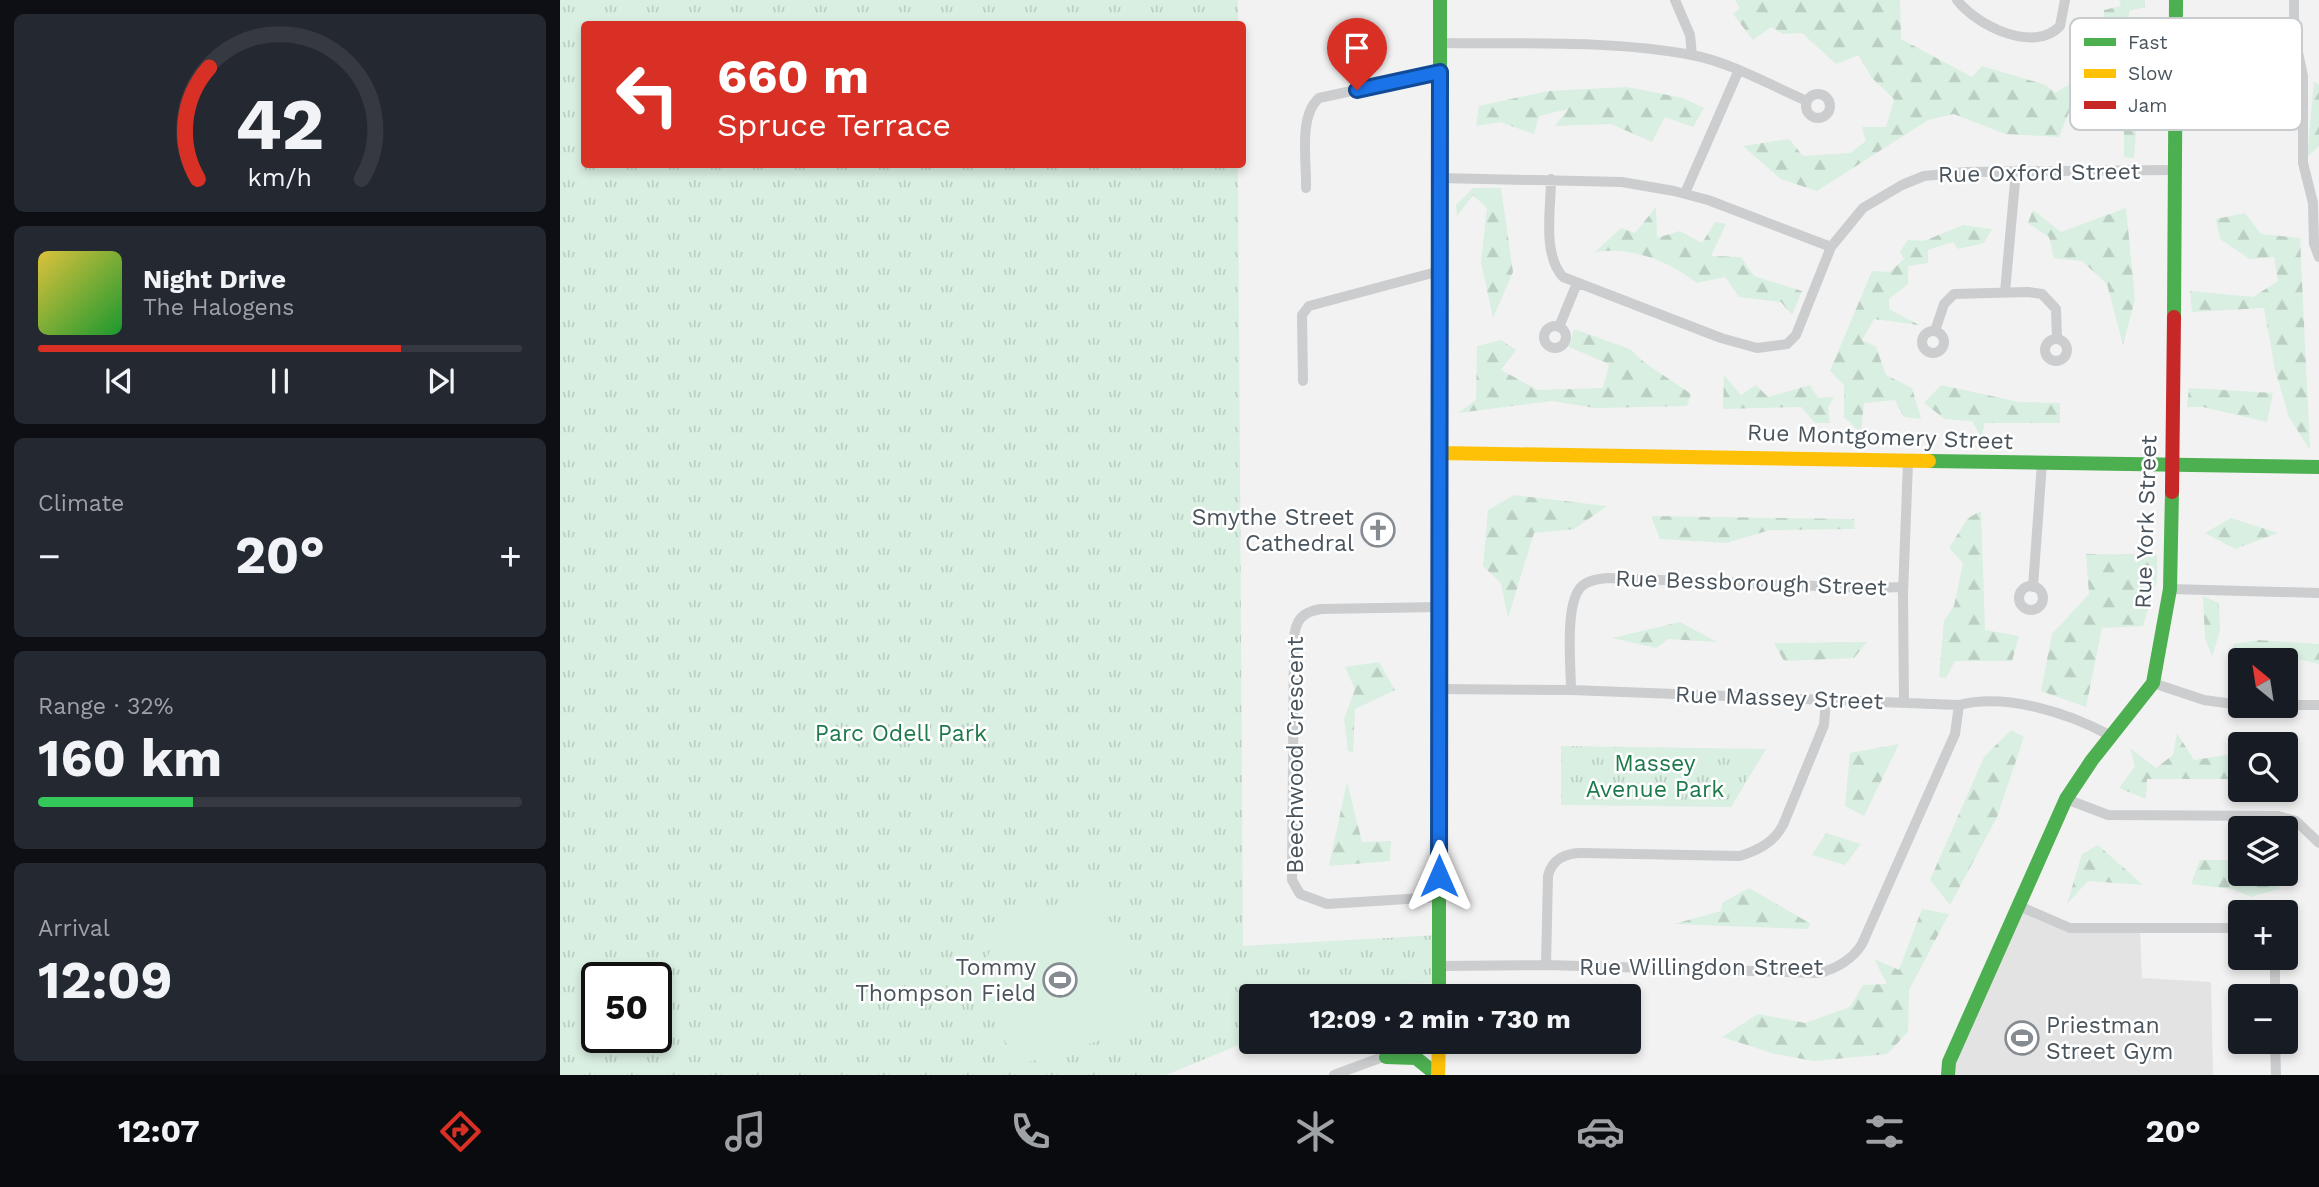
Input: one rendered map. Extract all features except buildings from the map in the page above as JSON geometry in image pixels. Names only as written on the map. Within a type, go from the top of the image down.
[{"type":"street","points":[[1439,984],[1440,0]]},
{"type":"street","points":[[1675,0],[1690,35],[1692,55]]},
{"type":"street","points":[[1957,0],[1969,16],[2029,39],[2044,38],[2053,33],[2064,15],[2065,0]]},
{"type":"street","name":"Rue York Street","points":[[2176,0],[2176,18]]},
{"type":"street","points":[[2294,0],[2294,18]]},
{"type":"street","points":[[1440,43],[1618,47],[1692,55],[1807,101]]},
{"type":"street","points":[[2302,71],[2302,163],[2313,203],[2314,244],[2319,257]]},
{"type":"street","points":[[1306,188],[1307,116],[1312,104],[1320,98],[1440,72]]},
{"type":"street","points":[[1685,193],[1738,72]]},
{"type":"street","name":"Rue York Street","points":[[1941,1075],[1950,1071],[2066,799],[2153,682],[2170,589],[2174,130]]},
{"type":"street","name":"Rue Oxford Street","points":[[1551,179],[1553,266],[1563,277],[1721,338],[1756,348],[1787,344],[1796,335],[1831,247],[1863,208],[1902,185],[1924,176],[2016,171],[2173,170]]},
{"type":"street","points":[[2005,292],[2016,171]]},
{"type":"street","points":[[1440,178],[1622,182],[1685,193],[1831,247]]},
{"type":"street","points":[[1303,381],[1302,315],[1309,306],[1440,271]]},
{"type":"street","points":[[1559,327],[1577,283]]},
{"type":"street","points":[[1935,331],[1944,304],[1954,294],[2042,294],[2051,300],[2057,313],[2057,339]]},
{"type":"street","name":"Rue Montgomery Street","points":[[1440,453],[1864,457],[1908,462],[2319,467]]},
{"type":"street","points":[[1904,701],[1903,587],[1908,462]]},
{"type":"street","points":[[2033,587],[2042,463]]},
{"type":"street","name":"Rue Bessborough Street","points":[[1571,690],[1571,611],[1581,587],[1592,580],[1608,578],[1903,587]]},
{"type":"street","points":[[2170,589],[2319,593]]},
{"type":"street","name":"Beechwood Crescent","points":[[1439,897],[1327,904],[1300,894],[1292,880],[1294,646],[1298,620],[1307,611],[1321,609],[1440,607]]},
{"type":"street","points":[[2153,682],[2204,700],[2228,703]]},
{"type":"street","name":"Rue Massey Street","points":[[1440,689],[1571,690],[1959,705],[1975,701],[2049,710],[2081,720],[2111,736]]},
{"type":"street","points":[[1546,965],[1548,876],[1550,869],[1562,856],[1582,853],[1740,856],[1762,847],[1777,837],[1783,825],[1824,725],[1826,700]]},
{"type":"street","name":"Rue Willingdon Street","points":[[1439,966],[1546,965],[1819,973],[1831,970],[1858,951],[1862,944],[1955,734],[1959,705]]},
{"type":"street","points":[[2298,705],[2319,705]]},
{"type":"street","points":[[2066,799],[2108,815],[2278,816],[2296,821],[2319,843]]},
{"type":"street","points":[[2019,906],[2070,928],[2228,928]]},
{"type":"street","points":[[1334,1075],[1394,1054]]},
{"type":"street","points":[[1439,1054],[1440,1073]]},
{"type":"street","points":[[2275,1054],[2276,1075]]},
{"type":"street","points":[[1386,1057],[1416,1058],[1440,1073]]},
{"type":"shaded area","points":[[2019,906],[2058,925],[2140,928],[2142,978],[2211,982],[2213,1075],[1954,1075],[1949,1062]]},
{"type":"green space","name":"Parc Odell Park","points":[[560,0],[1238,0],[1238,21],[581,21],[581,168],[1238,168],[1243,946],[1439,935],[1439,983],[1239,984],[1239,1045],[1166,1075],[560,1075]]},
{"type":"green space","points":[[1735,0],[1900,0],[1901,39],[1972,77],[1982,66],[2046,85],[2055,93],[2070,84],[2070,112],[2059,137],[2005,134],[1954,114],[1928,120],[1817,191],[1781,179],[1743,146],[1789,139],[1803,156],[1850,153],[1866,141],[1862,127],[1886,127],[1894,99],[1871,77],[1859,55],[1836,64],[1802,33],[1783,34],[1771,27],[1753,40],[1733,14],[1740,8]]},
{"type":"green space","points":[[2119,0],[2145,0],[2145,7],[2129,11],[2129,18],[2104,18],[2104,10],[2121,6]]},
{"type":"green space","points":[[2314,81],[2319,85],[2319,146],[2307,157]]},
{"type":"green space","points":[[1627,87],[1683,98],[1704,108],[1693,127],[1665,117],[1652,142],[1611,124],[1555,126],[1568,109],[1539,116],[1534,134],[1500,122],[1476,126],[1479,106],[1548,91]]},
{"type":"green space","points":[[2124,130],[2136,130],[2134,158],[2124,157]]},
{"type":"green space","points":[[1473,188],[1501,188],[1513,272],[1493,318],[1481,262],[1487,208],[1473,195],[1457,216],[1456,205]]},
{"type":"green space","points":[[1656,207],[1657,238],[1680,231],[1702,243],[1715,222],[1726,224],[1711,256],[1741,257],[1754,276],[1802,291],[1792,315],[1781,302],[1739,297],[1725,277],[1697,283],[1662,262],[1636,253],[1595,252],[1621,228],[1635,233]]},
{"type":"green space","points":[[2126,208],[2135,299],[2123,345],[2107,284],[2082,261],[2054,258],[2049,237],[2028,223],[2033,210],[2061,232]]},
{"type":"green space","points":[[2245,213],[2261,234],[2300,238],[2310,450],[2289,417],[2275,370],[2264,308],[2192,312],[2190,291],[2253,297],[2278,281],[2274,257],[2250,259],[2220,239],[2216,219]]},
{"type":"green space","points":[[1963,225],[1992,229],[1984,243],[1958,249],[1953,242],[1928,250],[1928,263],[1908,266],[1908,284],[1889,299],[1889,309],[1919,325],[1874,319],[1862,340],[1876,347],[1886,375],[1912,388],[1921,419],[1904,417],[1895,400],[1864,403],[1861,433],[1844,417],[1844,385],[1830,371],[1872,271],[1890,272],[1904,259],[1900,251],[1908,240],[1924,241]]},
{"type":"green space","points":[[1574,329],[1630,349],[1645,363],[1691,394],[1687,406],[1595,408],[1552,401],[1458,413],[1476,400],[1477,346],[1501,340],[1516,350],[1501,370],[1538,390],[1603,388],[1609,364],[1569,347]]},
{"type":"green space","points":[[1724,375],[1741,395],[1756,385],[1768,397],[1810,385],[1818,398],[1834,397],[1828,407],[1830,423],[1815,423],[1801,407],[1723,409]]},
{"type":"green space","points":[[1941,385],[2019,402],[2060,403],[2060,423],[1985,423],[1981,437],[1972,421],[1945,419],[1924,403]]},
{"type":"green space","points":[[2189,388],[2273,393],[2267,422],[2203,407],[2187,407]]},
{"type":"green space","points":[[1514,495],[1607,506],[1574,529],[1534,533],[1508,618],[1501,583],[1483,566],[1488,510]]},
{"type":"green space","points":[[1981,511],[1985,630],[2019,636],[2012,661],[1955,661],[1946,678],[1939,677],[1944,621],[1954,606],[1963,563],[1949,548],[1968,518]]},
{"type":"green space","points":[[1651,516],[1854,519],[1855,529],[1770,530],[1726,543],[1660,539]]},
{"type":"green space","points":[[2231,518],[2278,533],[2235,549],[2205,533]]},
{"type":"green space","points":[[2086,554],[2157,555],[2157,579],[2143,626],[2102,628],[2086,707],[2041,691],[2052,634],[2089,594]]},
{"type":"green space","points":[[2203,596],[2219,603],[2220,631],[2212,656],[2205,638]]},
{"type":"green space","points":[[1680,622],[1717,642],[1668,639],[1656,648],[1612,638]]},
{"type":"green space","points":[[2259,640],[2319,644],[2319,664],[2298,659],[2298,648],[2233,648],[2233,644]]},
{"type":"green space","points":[[1867,642],[1854,658],[1784,661],[1774,643]]},
{"type":"green space","points":[[1379,662],[1395,690],[1355,709],[1353,752],[1348,751],[1344,719],[1355,689],[1345,667]]},
{"type":"green space","points":[[2011,730],[2024,737],[1997,817],[1950,905],[1930,880],[1984,757]]},
{"type":"green space","points":[[2177,733],[2194,760],[2228,755],[2228,779],[2147,779],[2146,799],[2119,788],[2135,766],[2130,748],[2156,768],[2173,755]]},
{"type":"green space","points":[[1899,744],[1864,816],[1845,806],[1850,753]]},
{"type":"green space","name":"Massey Avenue Park","points":[[1561,746],[1766,749],[1731,807],[1561,805]]},
{"type":"green space","points":[[1347,782],[1362,842],[1391,841],[1390,861],[1329,866]]},
{"type":"green space","points":[[1826,833],[1861,844],[1845,865],[1812,855]]},
{"type":"green space","points":[[2098,845],[2143,885],[2088,881],[2067,904],[2082,854]]},
{"type":"green space","points":[[2200,860],[2227,860],[2228,886],[2281,888],[2251,897],[2232,889],[2191,884]]},
{"type":"green space","points":[[1749,888],[1811,924],[1807,929],[1674,924],[1721,911],[1722,903]]},
{"type":"green space","name":"Tommy Thompson Field","points":[[1101,897],[1148,1022],[1143,1027],[1020,1065],[999,1030],[987,999],[985,972],[991,949],[1006,930],[1030,915],[1061,904]]},
{"type":"green space","points":[[1922,909],[1949,914],[1909,990],[1908,1032],[1887,1054],[1814,1061],[1775,1054],[1722,1037],[1758,1014],[1805,1023],[1850,1007],[1863,985],[1887,984],[1874,959],[1899,970]]},
{"type":"traffic: fast","points":[[1440,0],[1440,91]]},
{"type":"traffic: fast","points":[[2176,0],[2176,18]]},
{"type":"traffic: fast","points":[[2174,317],[2175,130]]},
{"type":"traffic: fast","points":[[1929,461],[2319,467]]},
{"type":"traffic: fast","points":[[1948,1075],[1949,1062],[2066,799],[2092,760],[2153,683],[2170,589],[2172,492]]},
{"type":"traffic: fast","points":[[1439,509],[1439,984]]},
{"type":"traffic: fast","points":[[1386,1057],[1416,1058],[1437,1075]]},
{"type":"traffic: slow","points":[[1439,509],[1440,91]]},
{"type":"traffic: slow","points":[[1440,453],[1929,461]]},
{"type":"traffic: slow","points":[[1438,1075],[1439,1054]]},
{"type":"traffic: jam","points":[[2172,492],[2174,317]]},
{"type":"place","name":"Smythe Street Cathedral","points":[[1378,530]]},
{"type":"place","name":"Tommy Thompson Field","points":[[1060,980]]},
{"type":"place","name":"Priestman Street Gym","points":[[2022,1038]]},
{"type":"route","points":[[1357,90],[1440,72],[1439,876]]}]
